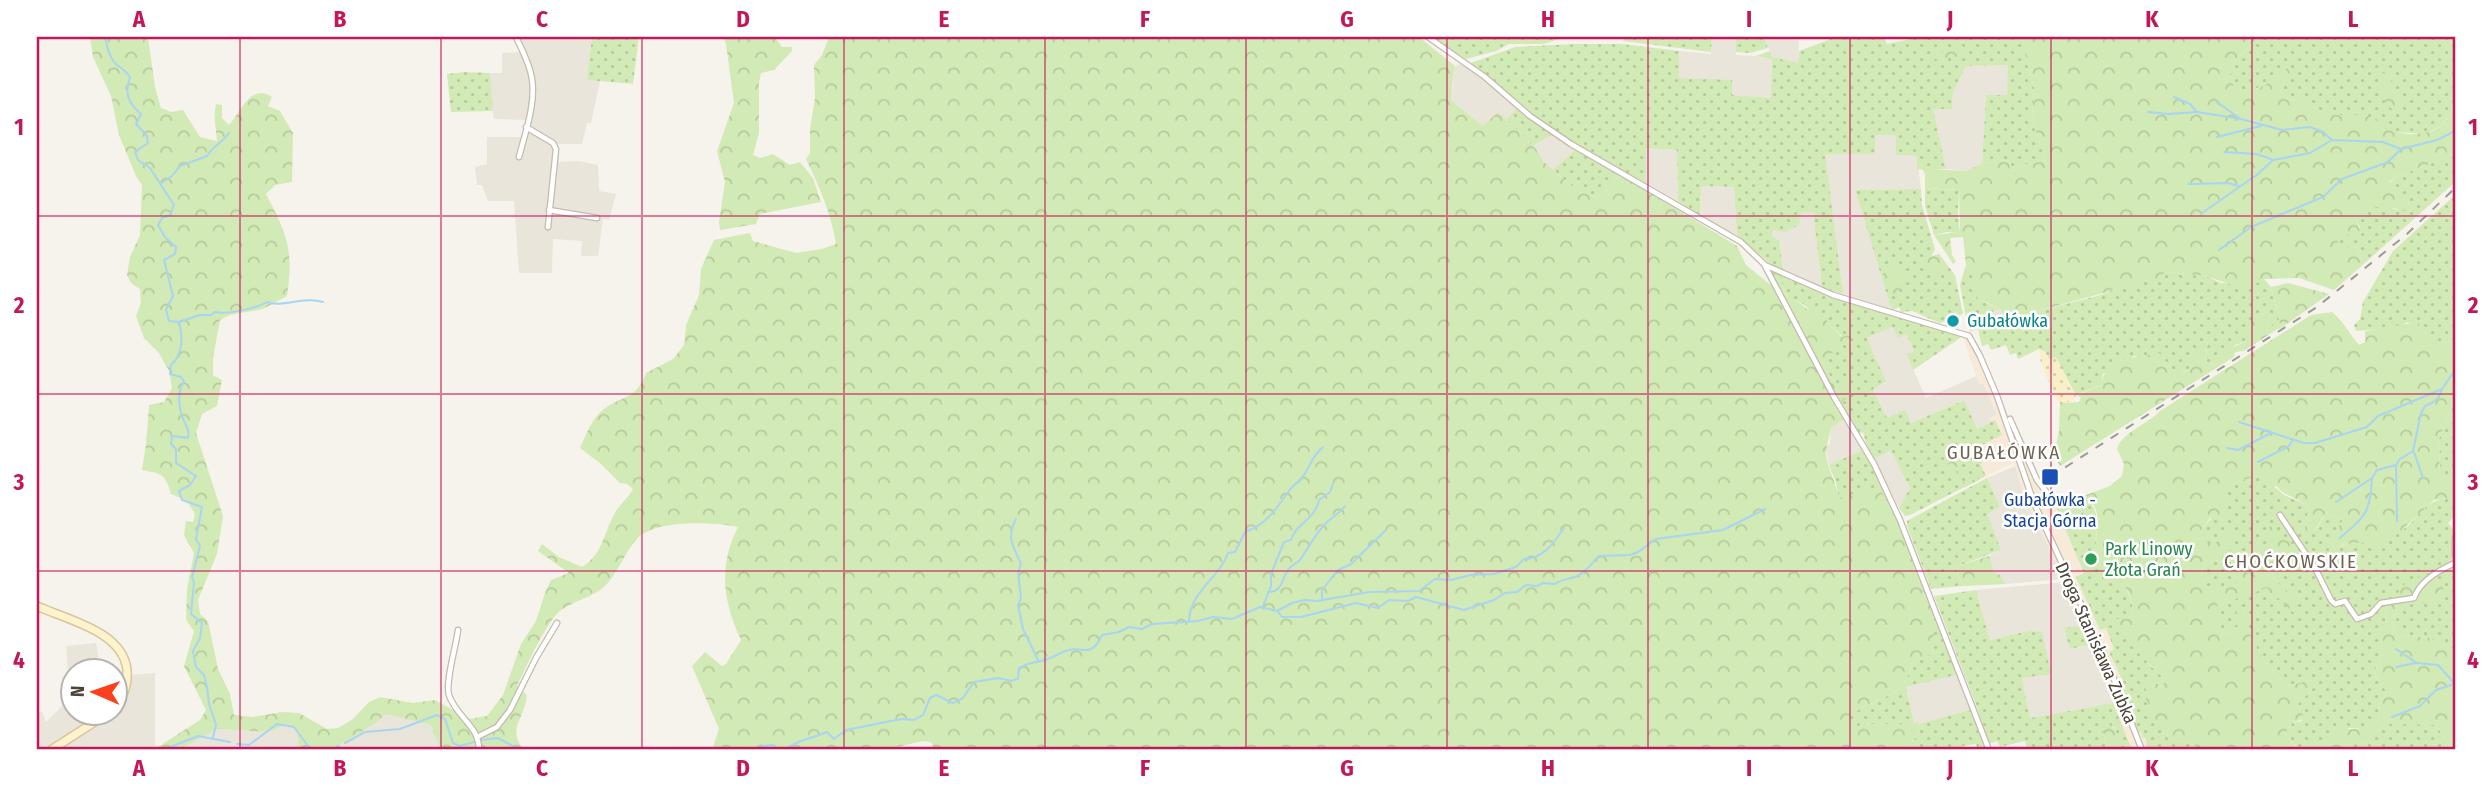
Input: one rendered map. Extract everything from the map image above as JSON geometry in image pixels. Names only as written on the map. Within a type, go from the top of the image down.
[{"type":"street","points":[[516,37],[532,81],[532,99],[519,157]]},
{"type":"street","points":[[1428,37],[1485,76],[1530,116],[1571,145],[1741,242],[1765,265],[1890,498],[1989,750]]},
{"type":"street","points":[[526,127],[553,143],[556,149],[548,227]]},
{"type":"street","points":[[549,211],[597,218]]},
{"type":"street","name":"Droga Stanisława Zubka","points":[[1765,265],[1833,295],[1969,336],[1997,396],[2034,503],[2104,654],[2142,750]]},
{"type":"street","points":[[2010,419],[2038,481],[2048,494]]},
{"type":"street","points":[[2280,515],[2315,568],[2331,600],[2335,604],[2346,601],[2357,618],[2371,614],[2381,603],[2414,598],[2418,587],[2455,563]]},
{"type":"street","points":[[2455,539],[2455,555]]},
{"type":"street","points":[[37,606],[104,635],[117,645],[124,658]]},
{"type":"street","points":[[477,737],[497,727],[510,710],[557,623]]},
{"type":"street","points":[[458,630],[447,682],[449,694],[458,713],[474,727],[479,750]]},
{"type":"street","points":[[51,750],[84,728]]},
{"type":"shaded area","points":[[518,37],[592,37],[587,80],[600,81],[591,123],[587,123],[582,144],[557,144],[559,162],[578,161],[598,165],[599,191],[616,194],[609,220],[603,219],[598,256],[581,256],[582,241],[553,239],[552,273],[519,273],[514,201],[488,201],[482,185],[477,185],[475,167],[487,164],[487,137],[522,137],[527,120],[494,119],[491,98],[490,73],[502,73],[502,53],[521,52]]},
{"type":"shaded area","points":[[1712,37],[1735,37],[1736,55],[1772,59],[1771,98],[1732,95],[1732,81],[1678,78],[1679,51],[1711,54]]},
{"type":"shaded area","points":[[1764,37],[1799,37],[1798,64],[1772,57]]},
{"type":"shaded area","points":[[1460,64],[1476,72],[1518,108],[1506,119],[1502,115],[1483,126],[1451,100],[1451,77],[1455,66]]},
{"type":"shaded area","points":[[2009,65],[2007,95],[1986,95],[1982,163],[1968,171],[1946,169],[1932,108],[1952,109],[1953,93],[1966,66]]},
{"type":"shaded area","points":[[1553,134],[1575,150],[1553,170],[1533,146]]},
{"type":"shaded area","points":[[1875,135],[1896,135],[1897,155],[1917,156],[1921,189],[1855,190],[1892,311],[1843,294],[1824,153],[1874,154]]},
{"type":"shaded area","points":[[1646,148],[1677,150],[1678,201],[1646,183]]},
{"type":"shaded area","points":[[1701,186],[1734,187],[1737,235],[1700,216]]},
{"type":"shaded area","points":[[1813,212],[1822,287],[1783,270],[1779,240],[1772,236],[1773,230],[1801,213]]},
{"type":"shaded area","points":[[2000,309],[2005,320],[1970,332],[1967,322]]},
{"type":"shaded area","points":[[1893,327],[1906,334],[1914,351],[1907,355],[1926,398],[1976,376],[1980,384],[1983,383],[1997,414],[1990,418],[1991,422],[1977,429],[1963,400],[1911,423],[1887,418],[1873,388],[1886,383],[1867,338]]},
{"type":"shaded area","points":[[1970,332],[1987,365],[2006,418],[2039,487],[2052,498],[2084,573],[2076,577],[2101,630],[2106,628],[2114,649],[2109,652],[2123,683],[2119,685],[2141,732],[2146,737],[2147,750],[2132,750],[2124,733],[2081,613],[2077,613],[2064,579],[2025,498],[2014,463],[1986,476],[1974,449],[2002,435],[1994,421],[1991,422],[1989,418],[1997,414],[1983,383],[1980,384],[1976,376],[1963,336]]},
{"type":"shaded area","points":[[1845,420],[1864,449],[1829,465],[1826,448],[1830,443],[1831,427]]},
{"type":"shaded area","points":[[1891,449],[1911,488],[1899,508],[1874,459]]},
{"type":"shaded area","points":[[2015,466],[2025,498],[2064,579],[2006,584],[2000,575],[1994,573],[1989,556],[2000,550],[1986,514],[2000,507],[1987,478]]},
{"type":"shaded area","points":[[2066,582],[2077,613],[2081,613],[2086,625],[2064,629],[2071,649],[2092,644],[2113,703],[2030,718],[2022,677],[2051,674],[2028,631],[1990,640],[1976,590]]},
{"type":"shaded area","points":[[96,643],[99,658],[67,658],[66,646]]},
{"type":"shaded area","points":[[155,673],[153,750],[37,750],[37,712],[42,712],[46,722],[60,708],[60,728],[130,728],[130,675]]},
{"type":"shaded area","points":[[1960,674],[1973,709],[1914,723],[1906,687]]},
{"type":"shaded area","points":[[386,713],[431,725],[440,750],[331,750],[373,725]]},
{"type":"shaded area","points":[[286,725],[296,727],[299,750],[180,750],[217,729],[269,732]]},
{"type":"green space","points":[[90,37],[148,37],[155,87],[161,108],[171,112],[183,110],[200,137],[217,141],[216,104],[222,105],[222,118],[229,125],[247,101],[258,93],[272,97],[268,106],[280,111],[293,133],[292,182],[275,185],[266,194],[287,243],[290,266],[287,296],[263,309],[230,315],[220,320],[213,358],[213,375],[222,380],[217,406],[202,414],[196,433],[223,516],[217,554],[198,600],[200,614],[208,621],[218,669],[230,694],[234,715],[252,717],[282,712],[299,713],[327,729],[338,728],[353,719],[369,702],[380,697],[413,703],[435,700],[470,719],[487,716],[503,695],[521,644],[536,621],[551,580],[569,573],[538,551],[542,544],[559,557],[582,567],[594,556],[616,511],[633,489],[620,483],[580,448],[600,413],[633,393],[646,373],[673,359],[684,345],[686,325],[699,295],[701,269],[714,240],[750,233],[753,241],[796,253],[836,244],[824,200],[806,159],[810,153],[810,129],[815,98],[814,65],[822,55],[829,37],[1419,37],[1455,66],[1451,100],[1483,126],[1497,113],[1502,115],[1535,148],[1544,162],[1569,184],[1582,184],[1581,192],[1597,197],[1621,175],[1737,246],[1746,265],[1772,286],[1845,420],[1831,427],[1826,452],[1839,498],[1879,487],[1895,516],[1911,555],[1922,591],[1931,606],[1935,624],[1935,652],[1914,660],[1904,683],[1896,691],[1857,711],[1844,721],[1854,727],[1918,722],[1919,733],[1908,747],[1909,750],[934,750],[931,742],[923,741],[884,750],[712,750],[719,729],[692,666],[705,652],[722,666],[726,664],[741,640],[730,612],[725,584],[728,556],[738,527],[699,523],[669,525],[644,533],[632,545],[606,585],[565,607],[555,617],[517,686],[527,695],[517,729],[519,742],[524,750],[440,750],[431,725],[386,714],[331,750],[299,750],[296,727],[286,725],[269,732],[217,729],[180,750],[153,750],[200,720],[206,710],[184,666],[194,631],[186,620],[187,589],[194,553],[184,535],[186,521],[193,522],[195,514],[187,501],[171,494],[162,476],[142,470],[149,405],[164,402],[172,388],[169,371],[159,353],[144,338],[136,316],[141,303],[140,289],[131,283],[127,275],[130,257],[140,235],[142,185],[119,135],[111,96],[93,57]]},
{"type":"green space","points":[[592,37],[639,37],[633,84],[587,80]]},
{"type":"green space","points":[[723,37],[775,37],[782,47],[792,47],[792,51],[774,70],[761,73],[759,133],[753,155],[760,158],[773,154],[790,165],[800,162],[813,178],[821,202],[760,214],[756,224],[720,230],[725,182],[717,151],[734,103]]},
{"type":"green space","points":[[1431,37],[1566,37],[1543,44],[1509,44],[1496,51],[1466,59]]},
{"type":"green space","points":[[1624,37],[1712,37],[1711,52],[1623,41]]},
{"type":"green space","points":[[1735,37],[1764,37],[1768,48],[1750,53],[1736,52]]},
{"type":"green space","points":[[1836,37],[1884,37],[1887,44],[1919,37],[2025,37],[2025,54],[2034,88],[2032,120],[2046,160],[2024,165],[2011,172],[2010,160],[1982,163],[1986,95],[2007,95],[2008,65],[1966,66],[1953,93],[1952,109],[1933,109],[1946,169],[1932,169],[1925,175],[1923,170],[1917,169],[1917,156],[1896,155],[1896,135],[1875,135],[1875,154],[1825,154],[1843,294],[1822,287],[1813,212],[1801,213],[1799,225],[1785,232],[1773,230],[1772,236],[1779,240],[1783,270],[1768,262],[1737,235],[1734,187],[1701,186],[1700,216],[1678,201],[1677,150],[1646,148],[1646,183],[1565,138],[1471,63],[1515,47],[1622,44],[1679,51],[1679,78],[1732,80],[1732,95],[1771,98],[1772,59],[1756,56],[1770,51],[1772,57],[1798,63],[1799,51]]},
{"type":"green space","points":[[2025,37],[2259,37],[2234,62],[2229,77],[2237,91],[2258,88],[2287,68],[2290,72],[2280,91],[2288,100],[2297,99],[2330,115],[2363,115],[2380,120],[2392,130],[2410,134],[2428,132],[2443,125],[2455,105],[2455,154],[2389,182],[2409,204],[2404,211],[2389,207],[2365,207],[2364,213],[2356,220],[2362,237],[2351,238],[2345,232],[2337,241],[2341,248],[2355,247],[2365,263],[2334,290],[2299,278],[2264,279],[2255,284],[2235,286],[2206,276],[2166,272],[2158,278],[2005,320],[2000,309],[1977,298],[1972,282],[1973,269],[1966,265],[1963,237],[1950,238],[1952,255],[1956,262],[1953,264],[1934,235],[1960,232],[1959,190],[1925,188],[1925,175],[1932,169],[1967,171],[1982,163],[2010,160],[2011,172],[2024,165],[2046,160],[2032,120],[2034,88],[2025,54]]},
{"type":"green space","points":[[2259,37],[2455,37],[2455,105],[2442,126],[2424,134],[2394,132],[2363,115],[2330,115],[2297,99],[2288,100],[2280,91],[2290,72],[2247,93],[2237,91],[2229,77],[2234,62]]},
{"type":"green space","points":[[1960,45],[1966,48],[1967,53],[1964,56],[1928,60],[1925,58]]},
{"type":"green space","points":[[2378,70],[2394,76],[2388,87],[2401,102],[2394,112],[2376,90],[2384,84],[2376,75]]},
{"type":"green space","points":[[490,73],[493,111],[451,112],[447,74]]},
{"type":"green space","points":[[1518,108],[1553,134],[1533,146],[1506,119]]},
{"type":"green space","points":[[1575,150],[1621,175],[1597,197],[1581,192],[1579,183],[1573,187],[1553,170]]},
{"type":"green space","points":[[2455,154],[2455,182],[2365,263],[2355,247],[2341,249],[2337,241],[2345,232],[2360,228],[2356,220],[2365,206],[2397,210],[2409,204],[2389,183],[2396,177]]},
{"type":"green space","points":[[1925,188],[1959,190],[1960,233],[1934,235],[1925,206]]},
{"type":"green space","points":[[1921,189],[1922,205],[1935,249],[1931,257],[1939,254],[1955,275],[1963,314],[1940,323],[1912,311],[1901,312],[1899,307],[1892,311],[1855,190]]},
{"type":"green space","points":[[2455,195],[2455,339],[2440,345],[2408,322],[2398,327],[2356,331],[2354,325],[2360,319],[2363,302],[2393,251]]},
{"type":"green space","points":[[1939,254],[1945,262],[1945,270],[1938,279],[1925,272],[1927,258]]},
{"type":"green space","points":[[1896,265],[1902,268],[1904,277],[1899,292],[1894,294],[1886,287],[1883,274],[1888,266]]},
{"type":"green space","points":[[1966,265],[1973,269],[1980,299],[2000,309],[1967,322],[1960,285]]},
{"type":"green space","points":[[1769,269],[1780,275],[1784,292],[1789,298],[1807,309],[1814,309],[1818,316],[1824,316],[1842,337],[1851,334],[1850,340],[1822,361],[1837,389],[1840,388],[1839,381],[1843,377],[1851,387],[1850,396],[1841,402],[1832,389]]},
{"type":"green space","points":[[2166,272],[2206,276],[2221,283],[2254,284],[2264,279],[2271,287],[2281,328],[2276,330],[2260,312],[2247,341],[2235,345],[2217,365],[2205,362],[2208,341],[2190,368],[2181,374],[2167,366],[2164,357],[2159,354],[2143,358],[2134,356],[2103,374],[2101,385],[2076,395],[2056,358],[2050,360],[2039,349],[2018,359],[2016,353],[2010,355],[2006,345],[1991,350],[1988,344],[1982,346],[1978,329],[2097,296]]},
{"type":"green space","points":[[1780,275],[1830,298],[1860,304],[1963,336],[1913,370],[1907,355],[1914,351],[1906,334],[1898,338],[1893,327],[1867,338],[1886,382],[1873,389],[1887,418],[1905,410],[1911,423],[1964,400],[1977,429],[1995,420],[2002,435],[1974,449],[1986,476],[1905,516],[1899,508],[1910,488],[1891,450],[1874,459],[1868,451],[1863,432],[1858,434],[1841,402],[1850,396],[1840,388],[1837,389],[1822,361],[1850,340],[1850,334],[1843,337],[1824,317],[1790,299],[1784,292]]},
{"type":"green space","points":[[2288,283],[2329,294],[2281,328],[2271,287]]},
{"type":"green space","points":[[2260,312],[2276,330],[2244,351],[2235,352],[2234,357],[2060,466],[2054,455],[2059,431],[2060,400],[2066,403],[2079,402],[2081,397],[2076,396],[2101,385],[2109,367],[2131,358],[2159,353],[2164,357],[2167,366],[2182,374],[2190,368],[2188,359],[2197,355],[2208,339],[2205,362],[2217,365],[2224,351],[2247,341],[2244,329]]},
{"type":"green space","points":[[2332,312],[2359,345],[2365,342],[2365,331],[2417,322],[2440,345],[2455,339],[2455,399],[2439,439],[2440,476],[2455,478],[2455,506],[2447,498],[2434,500],[2398,534],[2375,546],[2350,543],[2328,553],[2335,532],[2343,520],[2326,513],[2316,528],[2303,535],[2309,508],[2276,486],[2268,490],[2259,475],[2235,483],[2222,492],[2225,502],[2224,516],[2210,518],[2201,530],[2204,541],[2208,543],[2222,540],[2231,532],[2235,546],[2219,560],[2208,563],[2201,571],[2204,583],[2211,592],[2236,584],[2238,572],[2254,573],[2253,548],[2258,547],[2278,583],[2297,600],[2294,613],[2267,588],[2217,605],[2221,629],[2226,634],[2240,625],[2236,610],[2243,611],[2259,652],[2279,678],[2288,686],[2311,680],[2314,687],[2297,705],[2305,718],[2292,723],[2285,734],[2296,747],[2294,750],[2201,750],[2191,743],[2168,740],[2167,728],[2157,724],[2146,701],[2145,677],[2163,687],[2166,678],[2128,642],[2115,619],[2126,619],[2133,615],[2132,603],[2129,594],[2098,554],[2096,510],[2086,495],[2110,486],[2122,476],[2124,464],[2117,449],[2130,433],[2311,315]]},
{"type":"green space","points":[[2455,399],[2455,478],[2440,476],[2439,439]]},
{"type":"green space","points":[[1864,449],[1899,521],[1960,674],[1906,687],[1914,723],[1854,728],[1844,721],[1857,711],[1896,691],[1904,683],[1914,660],[1928,656],[1935,624],[1931,606],[1922,591],[1895,516],[1879,488],[1839,498],[1829,465]]},
{"type":"green space","points":[[1971,450],[1975,451],[1982,463],[1979,465],[1971,455],[1954,469],[1965,484],[1977,478],[1979,480],[1963,488],[1953,477],[1947,464]]},
{"type":"green space","points":[[2259,475],[2283,494],[2309,508],[2303,534],[2317,528],[2326,513],[2343,520],[2335,532],[2329,552],[2345,544],[2390,537],[2411,523],[2426,507],[2439,500],[2447,498],[2455,506],[2455,516],[2448,523],[2455,531],[2455,651],[2429,638],[2402,635],[2392,629],[2397,608],[2428,573],[2386,608],[2385,631],[2381,635],[2382,653],[2375,676],[2387,692],[2380,703],[2378,720],[2363,729],[2349,728],[2309,746],[2308,750],[2294,750],[2296,746],[2285,735],[2292,723],[2302,721],[2297,705],[2314,687],[2311,680],[2288,686],[2259,652],[2243,611],[2240,625],[2226,634],[2221,629],[2216,605],[2267,588],[2296,600],[2273,576],[2258,547],[2253,548],[2254,573],[2237,584],[2210,592],[2201,571],[2208,563],[2219,560],[2219,542],[2208,544],[2204,541],[2201,530],[2225,502],[2221,492],[2235,483]]},
{"type":"green space","points":[[1987,478],[2000,507],[1987,514],[2001,550],[1955,567],[1963,586],[1931,589],[1907,521]]},
{"type":"green space","points":[[2086,495],[2095,513],[2096,540],[2100,552],[2124,585],[2132,604],[2133,615],[2126,619],[2116,619],[2146,660],[2166,678],[2164,687],[2145,678],[2167,727],[2168,740],[2191,743],[2201,750],[2147,750],[2146,738],[2143,738],[2141,732],[2138,733],[2119,685],[2123,682],[2109,652],[2114,649],[2106,628],[2100,630],[2076,577],[2084,573],[2054,503]]},
{"type":"green space","points":[[2270,526],[2275,529],[2279,539],[2290,541],[2294,552],[2287,560],[2271,552],[2274,541],[2268,536]]},
{"type":"green space","points":[[1989,556],[1994,573],[2000,575],[2006,584],[1963,586],[1955,567]]},
{"type":"green space","points":[[2428,573],[2442,582],[2445,600],[2418,604],[2410,596],[2411,605],[2397,608],[2392,629],[2402,635],[2429,638],[2455,651],[2455,750],[2452,750],[2436,725],[2384,724],[2367,741],[2334,750],[2308,750],[2308,746],[2325,741],[2334,729],[2362,729],[2378,720],[2380,703],[2387,692],[2375,676],[2382,653],[2381,634],[2385,630],[2386,608],[2407,581]]},
{"type":"green space","points":[[1976,590],[1990,640],[2028,631],[2042,632],[2051,674],[2022,678],[2030,718],[2113,703],[2132,750],[2127,750],[2119,743],[2114,727],[2103,728],[2107,750],[2027,750],[2025,741],[2000,747],[1997,741],[1989,744],[1934,596]]},
{"type":"green space","points":[[2086,625],[2092,644],[2070,649],[2064,628]]},
{"type":"green space","points":[[1973,709],[1988,749],[1978,750],[1976,744],[1955,750],[1909,750],[1908,747],[1919,733],[1918,724]]},
{"type":"green space","points":[[2109,724],[2127,750],[2107,750],[2103,727]]},
{"type":"green space","points":[[2384,724],[2436,725],[2452,750],[2334,750],[2367,741]]},
{"type":"sand","points":[[2039,349],[2046,352],[2050,360],[2056,357],[2076,396],[2073,400],[2066,403],[2057,401],[2041,364]]},
{"type":"waterway","points":[[105,37],[112,59],[130,77],[128,97],[141,114],[136,124],[147,136],[148,143],[135,152],[138,160],[150,168],[174,205],[170,215],[162,218],[158,225],[165,237],[176,247],[175,254],[164,260],[173,296],[166,310],[169,321],[179,322],[181,333],[180,351],[171,365],[170,374],[181,377],[184,381],[179,403],[188,429],[188,438],[172,436],[171,444],[176,449],[176,463],[196,476],[190,485],[179,491],[182,500],[202,507],[196,539],[200,546],[192,577],[194,582],[191,614],[202,623],[200,638],[193,651],[196,667],[204,675],[216,725],[213,737]]},
{"type":"waterway","points":[[2174,97],[2190,104],[2196,111]]},
{"type":"waterway","points":[[2217,102],[2239,118]]},
{"type":"waterway","points":[[2148,112],[2197,112],[2241,119],[2282,130],[2310,127],[2323,132],[2332,140],[2383,142],[2401,149],[2437,140],[2455,131]]},
{"type":"waterway","points":[[2217,137],[2261,126]]},
{"type":"waterway","points":[[160,184],[180,166],[207,156],[229,133]]},
{"type":"waterway","points":[[2202,213],[2258,174],[2273,160],[2310,153],[2332,140]]},
{"type":"waterway","points":[[2219,250],[2251,227],[2323,197],[2342,179],[2388,162],[2400,150]]},
{"type":"waterway","points":[[2224,152],[2256,154],[2271,159]]},
{"type":"waterway","points":[[2188,184],[2228,183],[2239,186]]},
{"type":"waterway","points":[[179,322],[215,312],[227,313],[256,307],[267,302],[323,302]]},
{"type":"waterway","points":[[2239,422],[2304,443],[2315,443],[2367,427],[2378,416],[2442,389],[2455,370]]},
{"type":"waterway","points":[[2336,502],[2372,478],[2377,470],[2396,465],[2413,451],[2421,413],[2425,406],[2438,398],[2442,389]]},
{"type":"waterway","points":[[2227,448],[2238,450],[2271,433]]},
{"type":"waterway","points":[[2258,462],[2289,446],[2292,441]]},
{"type":"waterway","points":[[1189,621],[1194,601],[1228,553],[1235,552],[1245,532],[1270,515],[1301,479],[1323,447]]},
{"type":"waterway","points":[[2414,452],[2423,478]]},
{"type":"waterway","points":[[2396,466],[2397,521]]},
{"type":"waterway","points":[[2340,538],[2365,513],[2370,499],[2372,478]]},
{"type":"waterway","points":[[1263,606],[1271,586],[1271,574],[1284,542],[1291,540],[1293,534],[1314,512],[1319,500],[1330,492],[1333,484]]},
{"type":"waterway","points":[[1268,592],[1279,588],[1289,569],[1300,560],[1321,528],[1345,506]]},
{"type":"waterway","points":[[1278,612],[1282,617],[1301,617],[1356,603],[1378,608],[1389,600],[1408,601],[1416,597],[1464,610],[1494,600],[1505,593],[1517,592],[1526,585],[1555,584],[1577,576],[1599,556],[1630,555],[1656,539],[1723,530],[1765,509]]},
{"type":"waterway","points":[[1016,519],[1011,537],[1021,564],[1018,573],[1021,598],[1018,605],[1023,629],[1038,660]]},
{"type":"waterway","points":[[784,750],[827,732],[834,739],[846,730],[901,719],[914,720],[923,715],[930,698],[936,695],[953,703],[963,698],[974,682],[998,678],[1011,681],[1018,679],[1019,668],[1023,666],[1071,649],[1090,650],[1102,635],[1129,627],[1142,629],[1152,624],[1198,621],[1213,617],[1232,619],[1260,607],[1277,611],[1305,600],[1317,601],[1369,592],[1419,591],[1435,579],[1451,580],[1470,575],[1494,574],[1516,567],[1524,559],[1543,553],[1564,528]]},
{"type":"waterway","points":[[1322,598],[1322,590],[1338,570],[1351,564],[1385,531]]},
{"type":"waterway","points":[[2396,649],[2417,663],[2438,665],[2455,684]]},
{"type":"waterway","points":[[2396,667],[2415,663]]},
{"type":"waterway","points":[[2392,717],[2420,706],[2436,690],[2454,684]]},
{"type":"waterway","points":[[345,743],[365,732],[400,729],[437,715],[445,719],[453,743],[460,746],[474,742]]},
{"type":"waterway","points":[[237,744],[249,745],[277,724],[294,727],[311,750]]},
{"type":"waterway","points":[[163,750],[198,736],[230,742]]},
{"type":"waterway","points":[[481,740],[498,738],[520,750]]},
{"type":"waterway","points":[[755,750],[773,745],[780,750]]},
{"type":"waterway","points":[[328,750],[339,746]]},
{"type":"railway","points":[[2050,477],[2317,307],[2407,234],[2455,188]]},
{"type":"place","name":"Gubałówka","points":[[1953,321]]},
{"type":"place","name":"Gubałówka - Stacja Górna","points":[[2050,477]]},
{"type":"place","name":"Park Linowy Złota Grań","points":[[2091,559]]},
{"type":"district","name":"GUBAŁÓWKA","points":[[2004,452]]},
{"type":"district","name":"CHOĆKOWSKIE","points":[[2291,561]]}]
